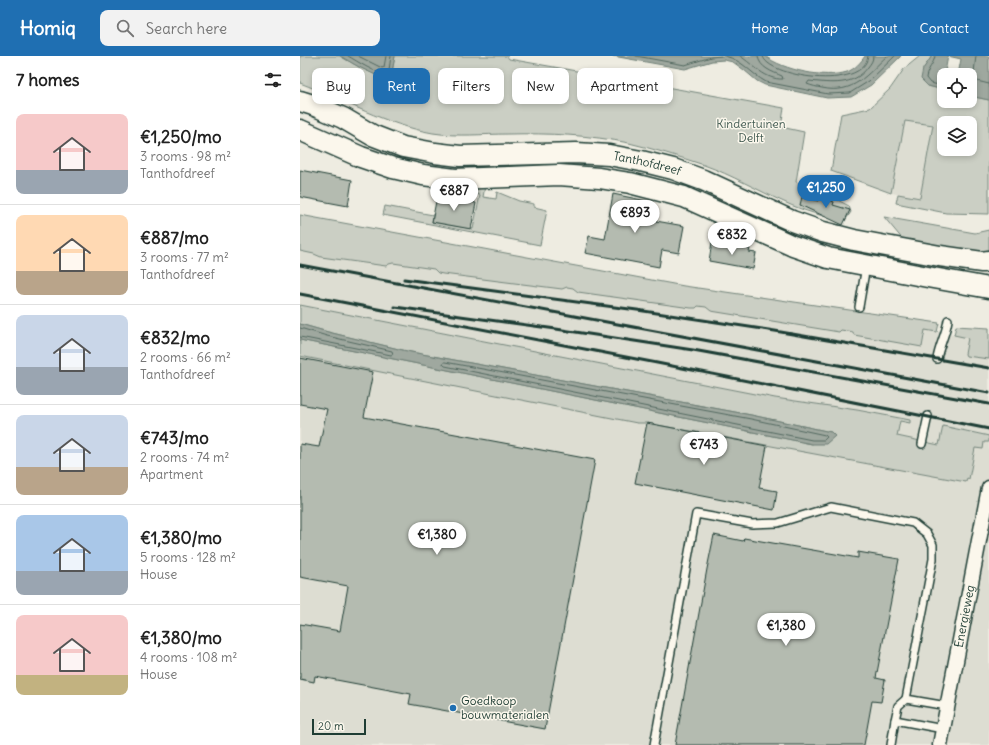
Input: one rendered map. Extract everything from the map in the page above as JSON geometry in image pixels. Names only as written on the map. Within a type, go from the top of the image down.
[{"type":"street","name":"Tanthofdreef","points":[[300,101],[314,105],[343,118],[372,135],[403,147],[460,156],[576,152],[609,155],[641,161],[673,169],[704,180],[792,221],[823,232],[854,240],[940,256],[989,262]]},
{"type":"street","name":"Tanthofdreef","points":[[300,130],[361,157],[393,168],[423,175],[455,179],[559,175],[591,177],[652,188],[684,197],[792,246],[828,258],[989,288]]},
{"type":"street","name":"Energieweg","points":[[940,745],[989,488]]},
{"type":"lane","points":[[858,307],[866,266]]},
{"type":"lane","points":[[937,359],[939,349],[946,333],[948,320]]},
{"type":"lane","points":[[922,444],[928,416]]},
{"type":"lane","points":[[654,745],[696,514],[752,524],[778,523],[831,507],[913,523],[927,534],[933,545],[933,559],[906,699],[898,706],[891,745]]},
{"type":"lane","points":[[906,699],[947,706]]},
{"type":"lane","points":[[895,720],[943,729]]},
{"type":"shaded area","points":[[905,120],[934,126],[920,198],[891,193]]},
{"type":"shaded area","points":[[300,232],[973,337],[989,349],[989,436],[943,426],[939,445],[896,436],[900,421],[910,420],[857,410],[775,398],[300,305]]},
{"type":"shaded area","points":[[300,340],[812,444],[975,448],[984,442],[989,442],[989,745],[300,745]]},
{"type":"green space","points":[[300,56],[340,56],[361,68],[312,68],[312,88],[300,83]]},
{"type":"green space","name":"Kindertuinen Delft","points":[[395,56],[507,56],[509,59],[560,68],[512,68],[512,104],[569,104],[569,70],[577,71],[577,104],[673,104],[673,88],[784,108],[781,127],[804,132],[796,182],[828,195],[849,206],[851,212],[844,222],[814,213],[791,205],[725,173],[704,165],[629,143],[599,138],[554,134],[452,135],[433,133],[399,124],[349,104],[365,104],[365,70],[373,73],[373,104],[430,104],[430,68],[393,68]]},
{"type":"green space","points":[[920,56],[932,56],[923,69],[928,86],[937,88],[937,108],[977,108],[977,97],[989,100],[989,214],[946,213],[896,203],[898,194],[920,198],[933,125],[905,121],[891,193],[831,171],[841,114],[870,108],[890,89],[904,69]]},
{"type":"green space","points":[[485,186],[483,197],[496,199],[497,192],[519,201],[534,204],[534,207],[547,210],[540,245],[383,215],[385,206],[433,215],[432,222],[473,229],[480,195],[468,193],[465,196],[447,193],[448,187]]},
{"type":"green space","points":[[300,215],[684,286],[939,323],[937,332],[925,330],[922,347],[854,335],[853,332],[841,330],[839,332],[711,311],[706,307],[698,306],[696,308],[691,308],[578,292],[573,288],[567,287],[562,289],[443,274],[438,273],[434,269],[393,263],[386,266],[321,257],[300,251]]},
{"type":"green space","points":[[884,217],[975,233],[989,230],[989,251],[961,251],[904,241]]},
{"type":"green space","points":[[300,305],[775,398],[857,410],[910,420],[910,423],[900,421],[897,436],[939,445],[943,426],[989,436],[989,442],[984,442],[983,449],[975,448],[969,479],[967,478],[966,482],[647,423],[637,423],[300,356],[300,340],[812,444],[835,436],[831,432],[751,415],[411,352],[328,332],[300,324]]},
{"type":"green space","points":[[956,326],[989,328],[989,359],[966,356],[965,354],[968,338],[954,335]]},
{"type":"water","points":[[340,56],[395,56],[393,68],[373,68],[373,74],[365,70],[365,68],[359,67]]},
{"type":"water","points":[[613,56],[765,56],[782,65],[804,72],[816,74],[838,74],[853,69],[865,56],[901,56],[871,85],[851,97],[827,98],[765,85],[757,81],[733,62],[724,60],[712,61],[685,69]]},
{"type":"water","points":[[932,56],[948,56],[946,68],[937,68],[937,88],[928,86],[921,79],[923,69]]},
{"type":"water","points":[[948,56],[989,56],[989,100],[977,97],[977,68],[959,68],[961,59]]},
{"type":"water","points":[[300,324],[411,352],[751,415],[831,432],[835,436],[826,444],[812,444],[300,340]]},
{"type":"building","points":[[300,170],[352,180],[348,206],[300,197]]},
{"type":"building","points":[[613,194],[647,201],[644,214],[657,217],[656,221],[684,226],[679,253],[662,250],[659,267],[585,253],[589,236],[605,239]]},
{"type":"building","points":[[437,196],[476,203],[471,229],[432,222]]},
{"type":"building","points":[[820,196],[834,202],[833,205],[850,210],[843,225],[800,205],[802,197],[818,201]]},
{"type":"building","points":[[712,242],[750,249],[749,252],[756,253],[753,269],[709,261]]},
{"type":"building","points":[[300,358],[373,372],[364,417],[595,460],[545,729],[409,704],[411,694],[315,676],[314,682],[300,679],[300,624],[340,631],[348,586],[300,577],[300,444],[319,447],[327,409],[300,404]]},
{"type":"building","points":[[647,423],[767,446],[759,488],[777,491],[774,510],[635,483]]},
{"type":"building","points":[[714,535],[743,541],[744,538],[858,558],[858,552],[899,559],[876,678],[885,680],[881,702],[872,701],[864,745],[675,745]]},
{"type":"railway","points":[[300,265],[989,393]]},
{"type":"railway","points":[[404,279],[637,310],[775,331],[989,368]]},
{"type":"railway","points":[[300,294],[989,429]]},
{"type":"railway","points":[[395,307],[556,329],[693,350],[989,404]]},
{"type":"place","name":"Goedkoop bouwmaterialen","points":[[453,708]]}]
